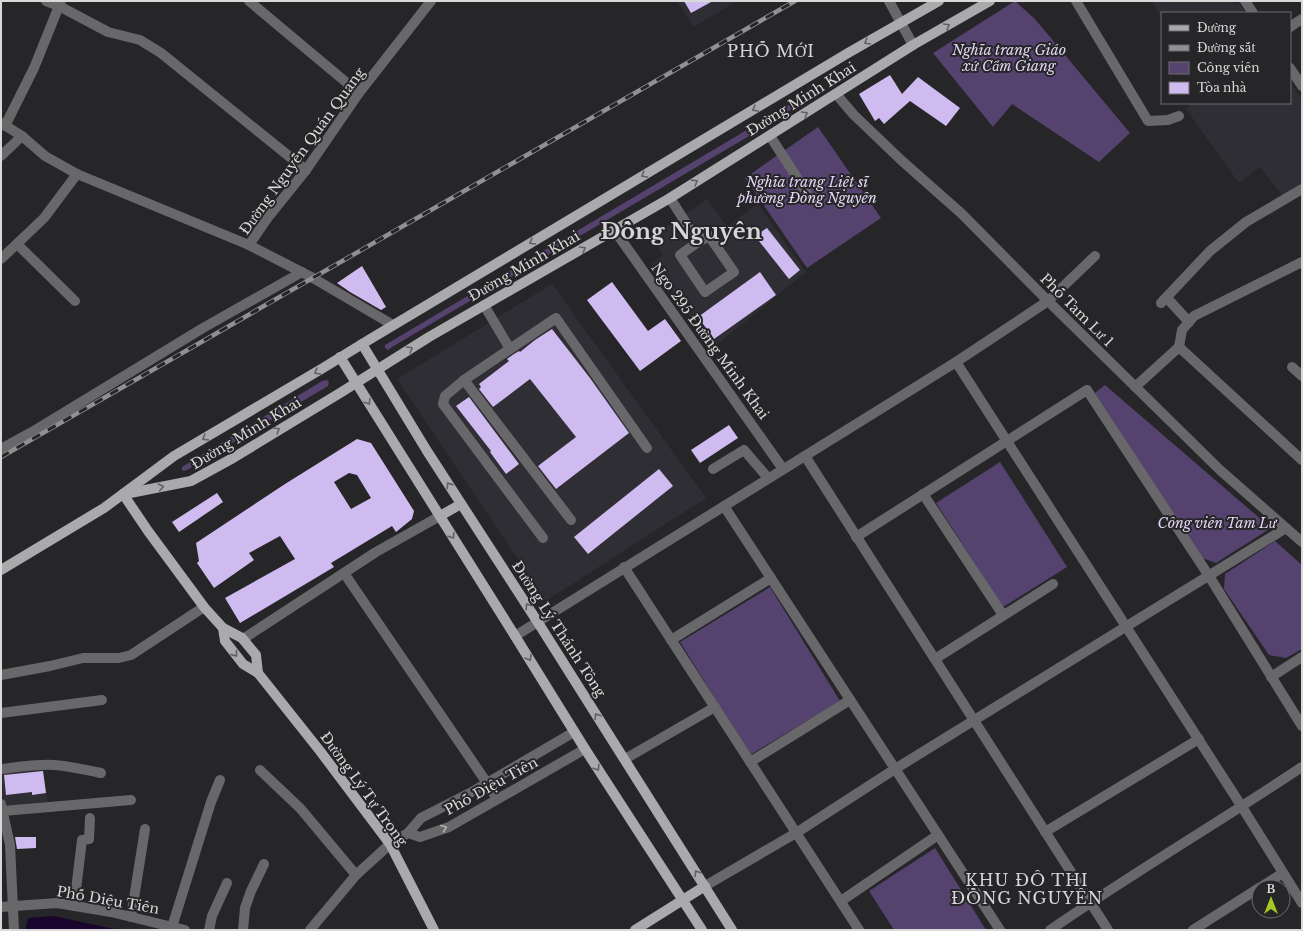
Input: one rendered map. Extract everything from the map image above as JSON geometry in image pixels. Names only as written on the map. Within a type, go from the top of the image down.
[{"type":"main road","name":"Đường Minh Khai","points":[[1,570],[104,508],[174,456],[938,1]]},
{"type":"main road","name":"Đường Minh Khai","points":[[123,494],[191,481],[233,458],[484,305],[670,198],[914,45],[990,1]]},
{"type":"main road","name":"Đường Lý Thánh Tông","points":[[362,344],[461,504],[625,759],[732,930]]},
{"type":"main road","points":[[340,357],[584,749],[684,900],[702,930]]},
{"type":"main road","name":"Đường Lý Tự Trọng","points":[[123,494],[148,532],[204,607],[223,628],[243,639],[256,655],[258,674]]},
{"type":"main road","points":[[440,516],[461,504]]},
{"type":"main road","name":"Đường Lý Tự Trọng","points":[[223,628],[224,642],[242,664],[258,674],[320,751],[390,844],[434,930]]},
{"type":"main road","points":[[635,930],[705,886]]},
{"type":"street","points":[[46,1],[60,3],[108,32],[140,40],[161,53],[306,170]]},
{"type":"street","points":[[248,1],[359,93]]},
{"type":"street","name":"Đường Nguyễn Quán Quang","points":[[392,325],[302,272],[249,245],[269,216],[306,170],[359,93],[431,1]]},
{"type":"street","points":[[889,1],[914,45]]},
{"type":"street","points":[[1076,1],[1148,121],[1168,120],[1179,116]]},
{"type":"street","points":[[1245,1],[1252,12]]},
{"type":"street","points":[[60,3],[34,68],[3,125],[22,136],[45,156],[77,174],[249,245]]},
{"type":"street","points":[[1291,25],[1302,19]]},
{"type":"street","points":[[1291,70],[1302,86]]},
{"type":"street","name":"Phố Tam Lư 1","points":[[836,94],[854,115],[901,160],[962,214],[1220,470],[1302,542]]},
{"type":"street","points":[[1,156],[22,136]]},
{"type":"street","points":[[770,136],[807,193]]},
{"type":"street","points":[[1,259],[44,218],[77,174]]},
{"type":"street","points":[[1189,322],[1164,300],[1216,246],[1246,222],[1302,189]]},
{"type":"street","points":[[670,198],[698,242]]},
{"type":"street","name":"Ngo 295 Đường Minh Khai","points":[[615,231],[783,469]]},
{"type":"street","points":[[709,236],[734,272],[705,292],[680,255],[698,242],[709,236]]},
{"type":"street","points":[[17,244],[74,301]]},
{"type":"street","points":[[515,636],[956,362],[1048,301],[1095,256]]},
{"type":"street","points":[[1135,387],[1179,347],[1182,330],[1194,316],[1302,262]]},
{"type":"street","points":[[1,449],[37,429],[203,328],[302,272]]},
{"type":"street","points":[[484,305],[510,349]]},
{"type":"street","points":[[543,538],[443,404],[445,396],[464,380],[556,318],[647,448]]},
{"type":"street","points":[[1179,347],[1302,460]]},
{"type":"street","points":[[956,362],[1199,739],[1302,903]]},
{"type":"street","points":[[1292,367],[1302,376]]},
{"type":"street","points":[[464,380],[571,520]]},
{"type":"street","points":[[856,537],[1087,390],[1208,576],[1302,726]]},
{"type":"street","points":[[713,469],[744,450],[768,478]]},
{"type":"street","points":[[805,456],[1108,930]]},
{"type":"street","points":[[923,494],[1003,615]]},
{"type":"street","points":[[724,506],[1000,930]]},
{"type":"street","points":[[243,639],[376,552],[440,516]]},
{"type":"street","points":[[705,886],[796,833],[895,769],[1286,528]]},
{"type":"street","points":[[624,568],[859,930]]},
{"type":"street","points":[[344,574],[498,799]]},
{"type":"street","points":[[671,640],[771,578]]},
{"type":"street","points":[[934,659],[1053,584]]},
{"type":"street","points":[[1,675],[83,658],[119,658],[131,655],[204,607]]},
{"type":"street","points":[[1271,677],[1302,657]]},
{"type":"street","points":[[1,713],[102,700]]},
{"type":"street","points":[[750,762],[850,700]]},
{"type":"street","points":[[625,759],[715,707]]},
{"type":"street","name":"Phố Diệu Tiên","points":[[310,930],[356,875],[390,844],[408,833],[421,818],[487,783],[574,732]]},
{"type":"street","points":[[1045,832],[1199,739]]},
{"type":"street","name":"Phố Diệu Tiên","points":[[408,833],[420,837],[449,827],[584,749]]},
{"type":"street","points":[[1,769],[53,765],[79,768],[101,773]]},
{"type":"street","points":[[1050,930],[1302,767]]},
{"type":"street","points":[[260,770],[300,808],[356,875]]},
{"type":"street","points":[[172,927],[211,802],[220,780]]},
{"type":"street","points":[[14,930],[10,845],[2,808],[131,800]]},
{"type":"street","points":[[74,906],[82,840],[89,839],[90,818]]},
{"type":"street","points":[[131,917],[145,829]]},
{"type":"street","points":[[840,901],[938,835]]},
{"type":"street","points":[[243,930],[245,908],[251,891],[264,864]]},
{"type":"street","points":[[1274,879],[1283,873]]},
{"type":"street","points":[[209,930],[212,916],[227,883]]},
{"type":"street","points":[[1193,930],[1251,894]]},
{"type":"street","name":"Phố Diệu Tiên","points":[[1,907],[57,903],[131,917],[185,930]]},
{"type":"shaded area","points":[[677,1],[737,1],[694,27]]},
{"type":"shaded area","points":[[1151,1],[1232,1],[1235,5],[1239,3],[1245,12],[1161,12],[1161,16]]},
{"type":"shaded area","points":[[1291,84],[1302,100],[1302,183],[1282,195],[1260,167],[1239,183],[1186,109],[1191,104],[1291,104]]},
{"type":"shaded area","points":[[707,199],[727,226],[758,204],[806,272],[713,348],[651,264],[663,255],[651,237]]},
{"type":"shaded area","points":[[552,284],[706,498],[546,601],[397,379]]},
{"type":"shaded area","points":[[43,766],[48,805],[5,809],[1,790],[1,771]]},
{"type":"shaded area","points":[[53,916],[119,930],[25,930],[28,918]]},
{"type":"green space","name":"Nghĩa trang Giáo xứ Cẩm Giang","points":[[1015,1],[1035,19],[1130,133],[1099,162],[1012,104],[993,127],[933,53]]},
{"type":"green space","points":[[792,103],[795,107],[773,122],[388,350],[385,348],[385,345]]},
{"type":"green space","name":"Nghĩa trang Liệt sĩ phường Đồng Nguyên","points":[[818,127],[881,218],[807,268],[745,178]]},
{"type":"green space","points":[[327,380],[329,382],[328,386],[187,470],[182,470],[182,467],[322,381]]},
{"type":"green space","name":"Công viên Tam Lư","points":[[1105,385],[1271,528],[1216,563],[1202,558],[1095,393]]},
{"type":"green space","points":[[1000,462],[1067,567],[1003,607],[936,503]]},
{"type":"green space","name":"Công viên Tam Lư","points":[[1275,541],[1302,565],[1302,649],[1286,658],[1269,655],[1224,589],[1225,574]]},
{"type":"green space","points":[[770,587],[840,701],[750,755],[680,642]]},
{"type":"green space","points":[[935,848],[986,930],[894,930],[869,891]]},
{"type":"building","points":[[684,1],[713,1],[691,13]]},
{"type":"building","points":[[890,75],[902,94],[918,77],[960,108],[946,126],[910,101],[884,124],[879,118],[875,121],[859,94]]},
{"type":"building","points":[[767,228],[800,270],[789,279],[755,236]]},
{"type":"building","points":[[362,266],[386,307],[381,310],[337,283]]},
{"type":"building","points":[[760,272],[776,295],[714,339],[698,317]]},
{"type":"building","points":[[612,282],[648,331],[665,319],[681,341],[640,371],[587,300]]},
{"type":"building","points":[[552,329],[590,378],[629,433],[556,489],[538,466],[576,437],[530,379],[493,407],[479,389],[481,387],[479,384],[509,361],[507,359],[519,351],[520,352]]},
{"type":"building","points":[[469,397],[519,464],[506,474],[490,452],[491,451],[456,406]]},
{"type":"building","points":[[729,425],[738,438],[700,463],[691,450]]},
{"type":"building","points":[[357,439],[371,443],[414,511],[412,519],[396,532],[392,526],[331,563],[334,567],[240,623],[225,598],[295,559],[280,536],[249,553],[254,560],[214,588],[197,563],[199,561],[196,543],[285,484]],"holes":[[[349,473],[357,475],[371,498],[351,509],[334,482]]]},
{"type":"building","points":[[659,469],[673,486],[588,554],[574,537]]},
{"type":"building","points":[[217,493],[223,502],[179,532],[172,522]]},
{"type":"building","points":[[43,771],[46,793],[32,795],[32,792],[6,795],[4,775]]},
{"type":"building","points":[[15,837],[36,837],[36,848],[17,849]]},
{"type":"railway","points":[[1,457],[795,1]]},
{"type":"district","name":"PHỐ MỚI","points":[[771,51]]},
{"type":"district","name":"Đồng Nguyên","points":[[681,231]]},
{"type":"district","name":"KHU ĐÔ THỊ ĐỒNG NGUYÊN","points":[[1027,889]]}]
